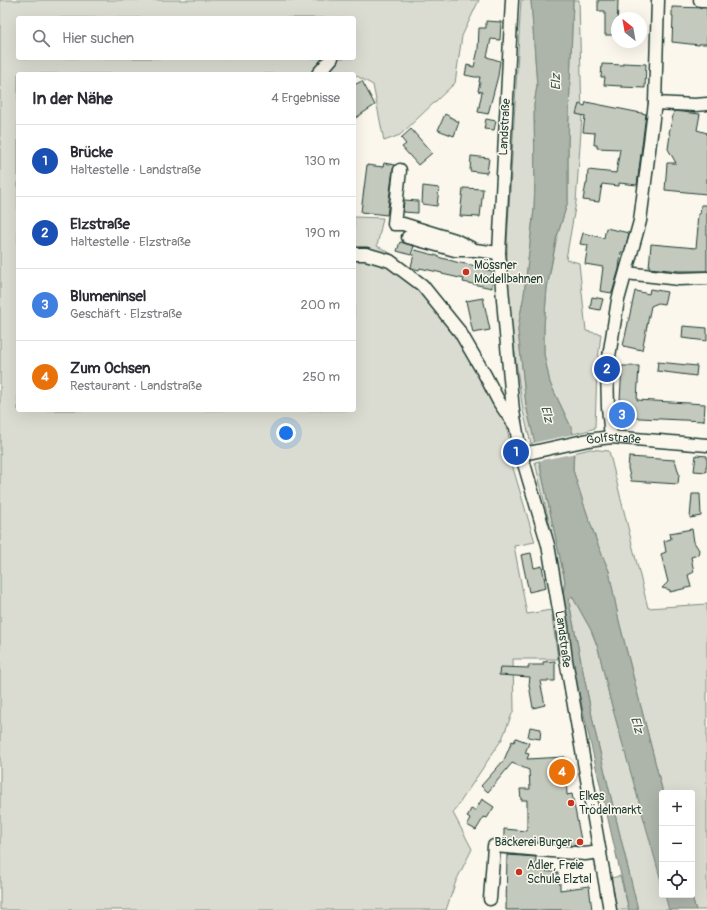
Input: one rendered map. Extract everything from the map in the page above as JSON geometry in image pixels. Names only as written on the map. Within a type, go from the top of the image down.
[{"type":"street","name":"Landstraße","points":[[512,0],[499,253],[513,411],[517,428],[527,453],[548,545],[562,627],[567,667],[610,910]]},
{"type":"street","points":[[611,437],[608,407],[607,369],[618,300],[640,221],[655,103],[658,0]]},
{"type":"street","points":[[700,0],[707,0]]},
{"type":"street","points":[[320,72],[331,60]]},
{"type":"street","points":[[655,103],[695,105],[707,104]]},
{"type":"street","points":[[400,170],[394,224],[403,224],[455,240],[475,250]]},
{"type":"street","points":[[408,237],[455,250],[475,250],[499,253]]},
{"type":"street","name":"Landstraße","points":[[356,254],[366,254],[390,261],[422,285],[460,332],[486,375],[499,402],[517,428]]},
{"type":"street","points":[[626,272],[679,279],[707,278]]},
{"type":"street","name":"Golfstraße","points":[[527,453],[588,440],[611,437],[707,445]]},
{"type":"street","points":[[490,899],[494,846],[585,854],[600,852]]},
{"type":"shaded area","points":[[0,0],[479,0],[462,36],[455,83],[400,135],[384,141],[373,85],[356,75],[356,72],[16,72],[16,412],[356,412],[356,217],[383,218],[377,246],[401,261],[471,345],[494,377],[506,418],[513,468],[535,542],[514,546],[527,614],[551,610],[558,659],[513,659],[514,709],[502,739],[453,813],[472,849],[456,881],[446,910],[0,910]]},
{"type":"shaded area","points":[[521,0],[531,0],[537,86],[534,105],[534,209],[524,295],[518,330],[526,405],[535,442],[531,444],[523,411],[507,290],[507,243]]},
{"type":"shaded area","points":[[573,0],[579,0],[582,117],[576,202],[566,259],[579,263],[586,331],[601,334],[597,368],[595,428],[573,434],[550,383],[544,354],[544,326],[547,288],[557,237],[568,201],[568,143]]},
{"type":"shaded area","points":[[590,449],[609,451],[648,608],[707,604],[707,910],[696,910],[692,898],[695,898],[695,790],[662,790],[619,621],[609,571],[598,545],[573,470],[574,453]]},
{"type":"shaded area","points":[[539,461],[565,581],[563,595],[554,545],[535,462]]},
{"type":"shaded area","points":[[572,596],[591,630],[598,648],[610,699],[659,869],[659,898],[668,898],[671,910],[638,910],[595,731],[569,598]]},
{"type":"shaded area","points":[[620,876],[629,910],[617,910],[611,878]]},
{"type":"water","name":"Elz","points":[[531,0],[573,0],[568,143],[568,201],[556,240],[547,288],[544,326],[544,354],[550,383],[571,427],[574,437],[573,470],[598,545],[609,571],[619,621],[662,790],[659,790],[659,873],[610,699],[598,648],[591,630],[572,596],[569,602],[595,731],[638,910],[629,910],[572,663],[563,595],[565,581],[526,405],[518,330],[524,295],[534,209],[534,105],[537,86]]},
{"type":"water","points":[[666,898],[692,898],[696,910],[669,910]]},
{"type":"pier","points":[[575,434],[576,453],[537,461],[533,443]]},
{"type":"building","points":[[598,0],[618,0],[618,12],[611,12],[611,35],[605,35],[605,11],[598,11]]},
{"type":"building","points":[[672,7],[707,8],[707,44],[699,45],[672,42]]},
{"type":"building","points":[[486,21],[501,22],[500,40],[491,39],[487,57],[500,61],[498,76],[488,114],[478,112],[482,92],[478,91],[480,77],[465,75],[467,65],[474,67],[478,50],[479,28],[486,28]]},
{"type":"building","points":[[623,63],[646,64],[645,88],[604,85],[605,77],[601,77],[602,64],[623,65]]},
{"type":"building","points":[[362,81],[375,105],[356,118],[356,84]]},
{"type":"building","points":[[586,102],[646,114],[637,185],[619,183],[619,186],[602,184],[599,202],[583,200],[587,184],[588,170],[616,173],[620,149],[597,148],[597,145],[594,145],[595,133],[583,132],[585,116],[576,114],[579,104],[585,106]]},
{"type":"building","points":[[674,111],[700,114],[697,130],[707,133],[707,194],[665,190],[667,163],[676,163],[668,149],[669,133]]},
{"type":"building","points":[[445,114],[459,122],[454,136],[438,130]]},
{"type":"building","points":[[486,119],[496,121],[494,130],[484,129]]},
{"type":"building","points":[[411,129],[432,153],[418,165],[402,147],[406,144],[401,138]]},
{"type":"building","points":[[471,156],[489,158],[487,173],[470,171]]},
{"type":"building","points":[[384,163],[395,165],[393,169],[387,215],[361,212],[367,165],[383,167]]},
{"type":"building","points":[[423,186],[439,188],[437,206],[422,204]]},
{"type":"building","points":[[463,188],[483,189],[480,217],[460,216]]},
{"type":"building","points":[[404,200],[418,201],[418,213],[403,212]]},
{"type":"building","points":[[701,205],[707,205],[707,271],[679,271],[649,268],[651,244],[696,248],[698,214],[700,214]]},
{"type":"building","points":[[606,228],[629,233],[624,252],[621,252],[619,269],[612,293],[600,291],[603,267],[585,264],[588,245],[580,244],[583,233],[604,238]]},
{"type":"building","points":[[400,242],[414,246],[411,255],[397,251]]},
{"type":"building","points":[[415,250],[456,262],[476,266],[475,268],[492,271],[492,288],[463,282],[464,279],[442,273],[420,268],[419,270],[412,268]]},
{"type":"building","points":[[650,289],[667,292],[664,304],[658,303],[651,306],[642,350],[623,346],[635,291],[649,294]]},
{"type":"building","points":[[592,297],[603,299],[600,310],[590,308]]},
{"type":"building","points":[[483,298],[490,330],[473,333],[466,301]]},
{"type":"building","points":[[683,326],[707,328],[707,341],[682,338]]},
{"type":"building","points":[[658,362],[697,366],[696,376],[657,371]]},
{"type":"building","points":[[622,366],[639,366],[637,400],[705,404],[704,421],[619,417]]},
{"type":"building","points":[[696,455],[707,456],[706,472],[694,471]]},
{"type":"building","points":[[629,457],[675,460],[679,474],[678,484],[631,481],[628,468]]},
{"type":"building","points":[[692,494],[700,494],[701,516],[690,518]]},
{"type":"building","points":[[692,529],[694,542],[699,550],[698,555],[691,557],[694,572],[688,575],[691,587],[670,592],[670,590],[662,588],[668,582],[661,554],[666,552],[664,541],[671,539],[670,533]]},
{"type":"building","points":[[531,553],[534,568],[542,566],[546,588],[529,592],[521,555]]},
{"type":"building","points":[[555,661],[555,681],[540,681],[545,705],[533,708],[529,685],[530,677],[499,675],[500,667],[529,668],[529,665],[543,665],[543,662]]},
{"type":"building","points":[[530,727],[541,729],[540,739],[528,737]]},
{"type":"building","points":[[516,738],[529,743],[525,753],[529,754],[527,759],[565,757],[567,795],[572,794],[582,845],[579,846],[504,839],[504,829],[527,831],[527,800],[521,800],[520,789],[530,789],[529,770],[512,763],[488,792],[481,786],[504,760],[512,741],[514,742]]},
{"type":"building","points":[[482,799],[494,807],[487,818],[484,817],[476,830],[467,825],[470,819],[467,817],[471,809],[475,811]]},
{"type":"building","points":[[507,855],[536,857],[535,871],[558,872],[558,883],[560,883],[560,890],[589,886],[592,910],[506,910]]},
{"type":"place","name":"Mössner Modellbahnen","points":[[466,272]]},
{"type":"place","name":"Elzstraße","points":[[607,369]]},
{"type":"place","name":"Blumeninsel","points":[[622,415]]},
{"type":"place","name":"Brücke","points":[[516,452]]},
{"type":"place","name":"Zum Ochsen","points":[[562,772]]},
{"type":"place","name":"Elkes Trödelmarkt","points":[[571,803]]},
{"type":"place","name":"Bäckerei Burger","points":[[580,842]]},
{"type":"place","name":"Adler, Freie Schule Elztal","points":[[519,872]]}]
